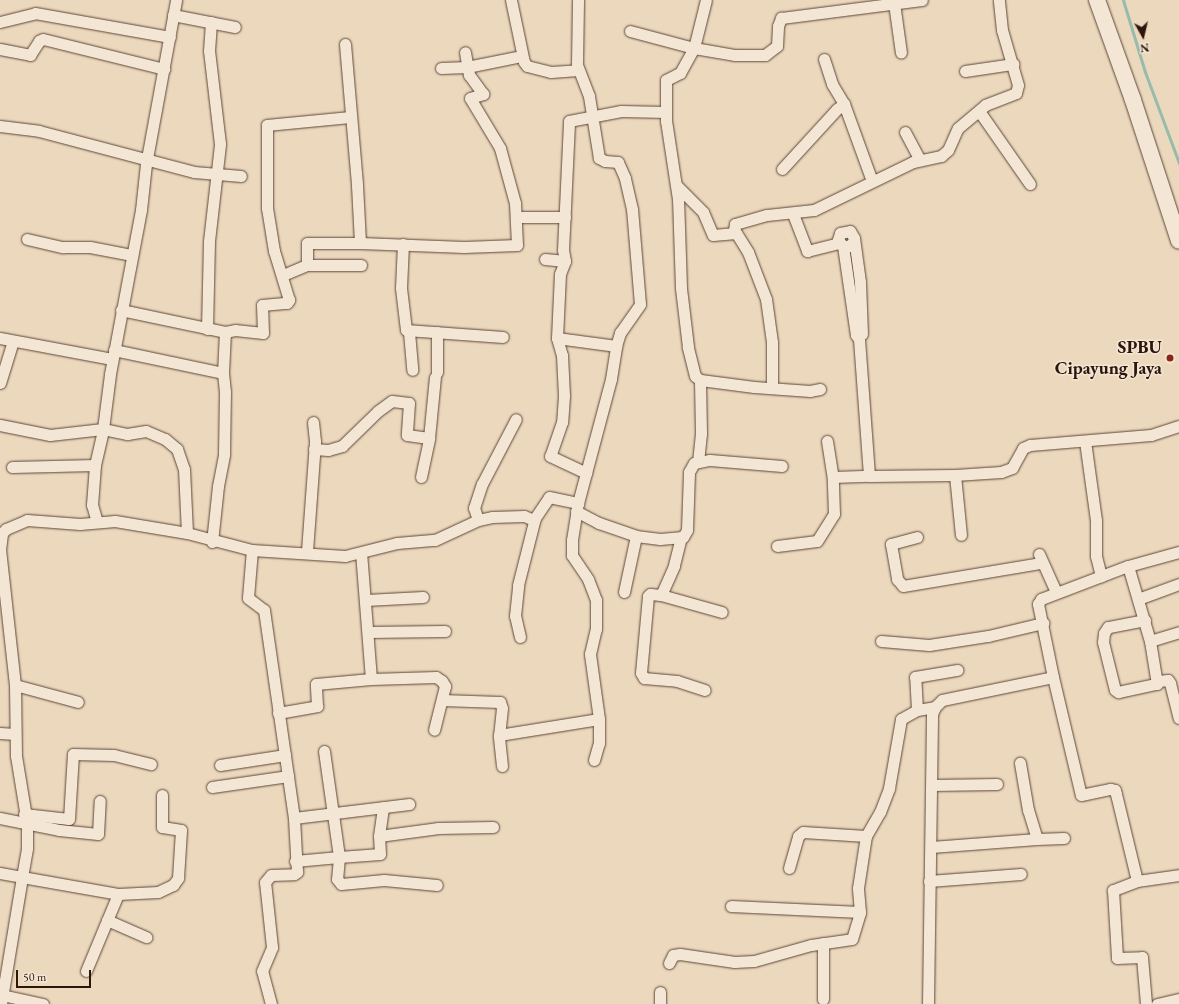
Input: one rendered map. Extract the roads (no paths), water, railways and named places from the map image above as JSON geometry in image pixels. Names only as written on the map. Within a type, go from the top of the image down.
[{"type":"main road","points":[[1097,0],[1133,100],[1179,241]]},
{"type":"street","points":[[97,522],[92,505],[95,465],[102,434],[113,355],[132,255],[176,0]]},
{"type":"street","points":[[511,0],[521,56],[527,66],[551,72],[578,70]]},
{"type":"street","points":[[578,0],[575,41],[578,70],[588,96],[600,158],[605,161],[618,162],[621,165],[632,209],[640,304],[620,333],[616,346],[611,378],[577,507],[572,555],[588,579],[596,600],[596,628],[590,654],[599,719],[599,743],[594,760]]},
{"type":"street","points":[[706,0],[694,48],[680,73],[666,80],[666,112],[677,186],[681,288],[688,347],[696,376],[700,380],[772,388],[810,391],[820,389]]},
{"type":"street","points":[[630,30],[694,48],[735,56],[765,55],[777,46],[778,26],[781,18],[922,0]]},
{"type":"street","points":[[772,388],[772,342],[766,299],[748,252],[736,233],[735,224],[767,215],[793,214],[814,210],[872,181],[920,160],[941,156],[948,150],[958,128],[985,105],[1016,93],[1018,85],[1002,30],[999,0]]},
{"type":"street","points":[[894,3],[901,53]]},
{"type":"street","points":[[0,22],[35,13],[170,37]]},
{"type":"street","points":[[173,15],[235,27]]},
{"type":"street","points":[[207,328],[208,241],[214,174],[220,144],[209,51],[211,22]]},
{"type":"street","points":[[0,49],[30,55],[39,41],[43,39],[164,68]]},
{"type":"street","points":[[345,44],[350,117],[357,185],[360,243]]},
{"type":"street","points":[[307,265],[307,243],[403,244],[464,247],[517,245],[517,217],[500,148],[470,98],[483,94],[469,75],[465,52]]},
{"type":"street","points":[[442,68],[468,67],[521,56]]},
{"type":"street","points":[[824,59],[832,84],[844,104],[872,181]]},
{"type":"street","points":[[965,71],[1013,64]]},
{"type":"street","points":[[782,169],[837,109],[844,104]]},
{"type":"street","points":[[586,473],[550,456],[562,422],[564,396],[562,355],[557,338],[560,274],[565,261],[563,250],[569,121],[592,115],[629,111],[666,112]]},
{"type":"street","points":[[979,111],[1030,184]]},
{"type":"street","points":[[121,310],[225,332],[235,330],[263,332],[262,305],[287,303],[289,300],[283,275],[280,274],[274,251],[267,208],[267,125],[350,117]]},
{"type":"street","points":[[0,126],[39,131],[196,172],[241,176]]},
{"type":"street","points":[[905,132],[920,160]]},
{"type":"street","points":[[677,186],[703,212],[713,235],[736,233]]},
{"type":"street","points":[[793,214],[806,252],[845,244],[856,335],[859,340],[869,476]]},
{"type":"street","points":[[517,217],[565,217]]},
{"type":"street","points":[[27,239],[63,247],[90,247],[132,255]]},
{"type":"street","points":[[403,244],[401,288],[403,318],[406,330],[410,332],[437,332],[503,337]]},
{"type":"street","points":[[545,259],[565,261]]},
{"type":"street","points":[[283,275],[307,265],[361,265]]},
{"type":"street","points":[[212,542],[224,454],[225,392],[223,373],[225,332]]},
{"type":"street","points":[[410,332],[412,370]]},
{"type":"street","points":[[421,477],[429,438],[436,375],[437,332]]},
{"type":"street","points":[[0,338],[223,373]]},
{"type":"street","points":[[557,338],[616,346]]},
{"type":"street","points":[[0,382],[13,341]]},
{"type":"street","points":[[698,462],[701,433],[700,380]]},
{"type":"street","points":[[314,449],[328,450],[342,446],[378,411],[397,401],[409,403],[407,435],[429,438]]},
{"type":"street","points":[[478,520],[474,508],[482,484],[516,419]]},
{"type":"street","points":[[307,552],[314,449],[313,422]]},
{"type":"street","points":[[0,425],[50,435],[127,434],[152,432],[165,439],[177,449],[184,469],[187,533]]},
{"type":"street","points":[[833,477],[955,475],[1001,472],[1012,468],[1023,448],[1030,444],[1151,435],[1179,428]]},
{"type":"street","points":[[777,546],[817,540],[834,514],[833,477],[827,441]]},
{"type":"street","points":[[1085,441],[1096,520],[1096,556],[1101,576]]},
{"type":"street","points":[[520,637],[515,616],[518,585],[534,520],[544,500],[549,497],[577,507],[599,523],[636,536],[681,537],[685,535],[687,530],[689,472],[694,464],[710,460],[782,466]]},
{"type":"street","points":[[12,467],[95,465]]},
{"type":"street","points":[[955,475],[961,535]]},
{"type":"street","points":[[43,1004],[1,999],[3,966],[27,848],[26,818],[17,774],[15,685],[3,598],[0,550],[2,533],[6,529],[27,520],[80,524],[97,522],[125,522],[187,533],[212,542],[252,550],[307,552],[335,556],[362,554],[397,543],[435,540],[478,520],[506,515],[524,516],[534,520]]},
{"type":"street","points":[[624,592],[636,536]]},
{"type":"street","points":[[662,595],[674,566],[681,537]]},
{"type":"street","points":[[917,537],[891,544],[897,579],[903,586],[1040,558],[1056,592]]},
{"type":"street","points":[[252,550],[248,598],[264,610],[294,818],[296,861],[296,873],[271,875],[265,882],[272,946],[262,971],[271,1004]]},
{"type":"street","points":[[1137,881],[1115,790],[1081,795],[1053,677],[1038,604],[1056,592],[1128,566],[1179,552]]},
{"type":"street","points":[[362,554],[371,679]]},
{"type":"street","points":[[1128,566],[1145,620],[1158,681]]},
{"type":"street","points":[[1138,599],[1179,584]]},
{"type":"street","points":[[706,690],[677,681],[644,678],[641,674],[648,596],[650,594],[662,595],[722,612]]},
{"type":"street","points":[[366,600],[423,597]]},
{"type":"street","points":[[1145,620],[1108,627],[1104,633],[1103,642],[1115,690],[1118,692],[1155,685],[1158,681],[1168,680],[1179,718]]},
{"type":"street","points":[[881,641],[929,645],[988,636],[1043,623]]},
{"type":"street","points":[[368,632],[445,631]]},
{"type":"street","points":[[1150,641],[1179,632]]},
{"type":"street","points":[[917,710],[915,677],[957,670]]},
{"type":"street","points":[[278,713],[322,705],[316,684],[371,679],[436,677],[442,681],[445,686],[434,730]]},
{"type":"street","points":[[928,1004],[932,714],[935,707],[942,700],[1053,677]]},
{"type":"street","points":[[15,685],[78,702]]},
{"type":"street","points":[[442,700],[500,702],[502,708],[499,735],[502,766]]},
{"type":"street","points":[[668,963],[672,955],[680,954],[744,962],[823,943],[852,939],[860,912],[858,888],[866,836],[880,812],[889,788],[901,719],[917,710],[935,707]]},
{"type":"street","points":[[499,735],[599,719]]},
{"type":"street","points":[[0,733],[15,734]]},
{"type":"street","points":[[324,751],[339,857],[337,878],[341,884],[384,880],[437,884]]},
{"type":"street","points":[[0,818],[69,819],[73,754],[114,755],[151,764]]},
{"type":"street","points":[[220,765],[285,755]]},
{"type":"street","points":[[1020,763],[1028,810],[1038,839]]},
{"type":"street","points":[[212,787],[288,776]]},
{"type":"street","points":[[932,785],[997,784]]},
{"type":"street","points":[[0,873],[118,894],[158,892],[173,885],[178,878],[181,830],[162,827],[162,795]]},
{"type":"street","points":[[26,818],[59,830],[100,834],[100,801]]},
{"type":"street","points":[[294,818],[334,815],[410,804]]},
{"type":"street","points":[[296,861],[339,857],[377,856],[380,851],[379,836],[383,807]]},
{"type":"street","points":[[379,836],[438,828],[493,827]]},
{"type":"street","points":[[789,868],[798,836],[803,832],[866,836]]},
{"type":"street","points":[[931,847],[1064,838]]},
{"type":"street","points":[[929,881],[1021,874]]},
{"type":"street","points":[[1146,1004],[1142,957],[1117,958],[1113,890],[1137,881],[1179,874]]},
{"type":"street","points":[[86,971],[118,894]]},
{"type":"street","points":[[731,906],[860,912]]},
{"type":"street","points":[[107,920],[146,937]]},
{"type":"street","points":[[823,943],[823,999]]},
{"type":"street","points":[[660,992],[660,1004]]},
{"type":"street","points":[[1157,1004],[1179,999]]},
{"type":"waterway","points":[[1123,0],[1145,72],[1179,163]]},
{"type":"place","name":"SPBU Cipayung Jaya","points":[[1170,358]]}]
